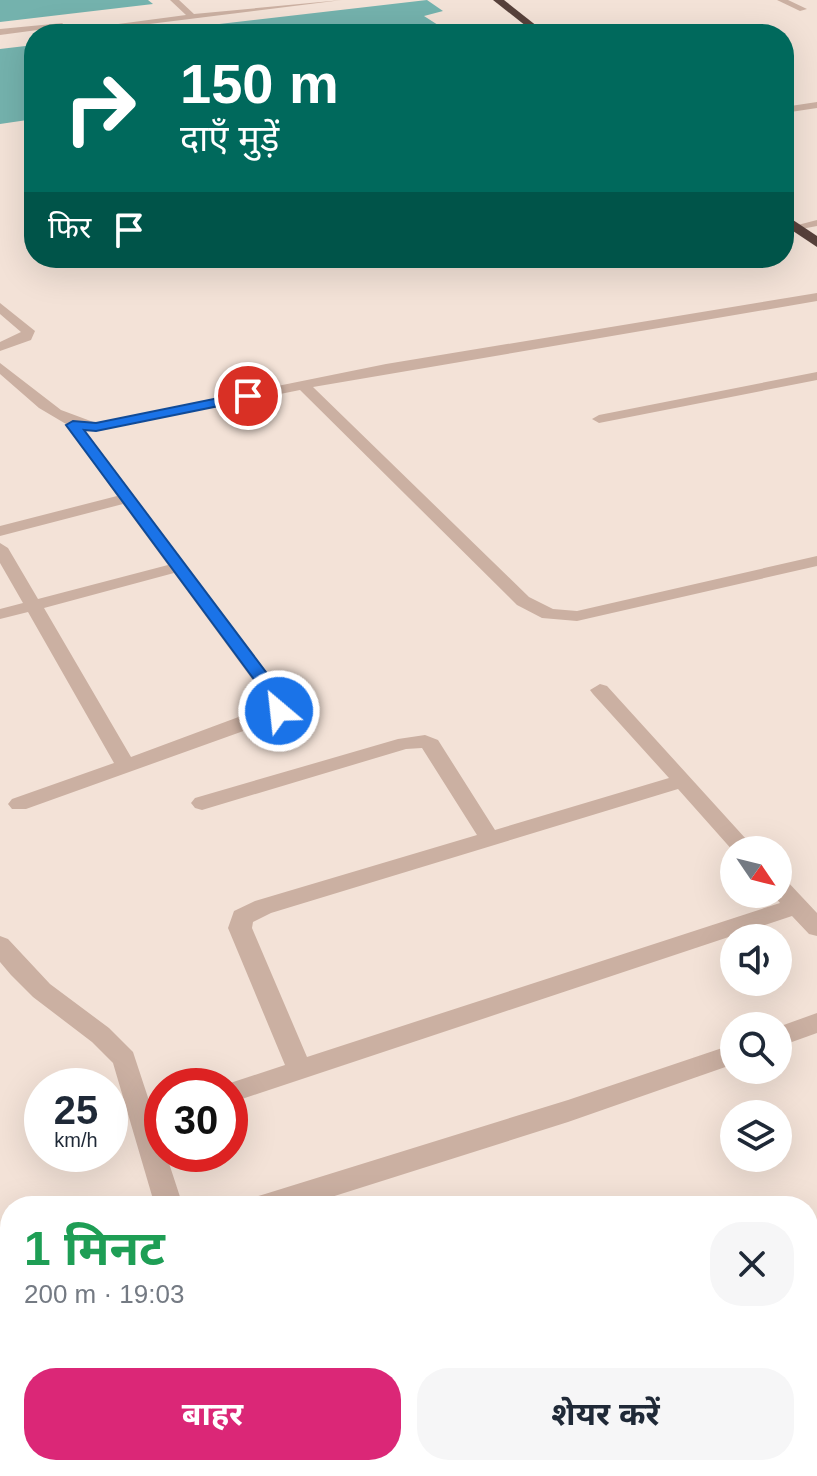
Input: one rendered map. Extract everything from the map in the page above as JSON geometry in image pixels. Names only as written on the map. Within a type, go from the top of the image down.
[{"type":"highway","points":[[498,0],[529,24]]},
{"type":"highway","points":[[794,225],[817,243]]},
{"type":"street","points":[[174,0],[190,14]]},
{"type":"street","points":[[118,24],[282,0]]},
{"type":"street","points":[[84,24],[338,0]]},
{"type":"street","points":[[781,0],[803,9]]},
{"type":"street","points":[[0,32],[24,30]]},
{"type":"street","points":[[0,40],[24,37]]},
{"type":"street","points":[[794,108],[817,105]]},
{"type":"street","points":[[794,222],[817,223]]},
{"type":"street","points":[[73,425],[111,425],[565,336],[817,297]]},
{"type":"street","points":[[0,307],[28,331],[26,337],[0,347]]},
{"type":"street","points":[[0,367],[73,425],[281,705],[279,711],[270,715],[19,804]]},
{"type":"street","points":[[599,419],[817,376]]},
{"type":"street","points":[[303,385],[523,601],[540,613],[556,617],[577,616],[817,561]]},
{"type":"street","points":[[0,531],[128,498]]},
{"type":"street","points":[[0,548],[126,766]]},
{"type":"street","points":[[0,614],[179,567]]},
{"type":"street","points":[[600,690],[732,836]]},
{"type":"street","points":[[202,803],[405,743],[425,741],[431,744],[490,839]]},
{"type":"street","points":[[300,1070],[240,928],[242,917],[252,911],[683,781]]},
{"type":"street","points":[[792,902],[817,928]]},
{"type":"street","points":[[248,1087],[796,906]]},
{"type":"street","points":[[0,945],[30,980],[56,1003],[109,1040],[124,1059],[144,1102]]},
{"type":"street","points":[[792,1032],[817,1023]]},
{"type":"street","points":[[297,1196],[568,1111],[720,1059]]},
{"type":"street","points":[[162,1172],[167,1196]]},
{"type":"water","points":[[0,0],[148,0],[153,4],[0,22]]},
{"type":"water","points":[[427,0],[443,11],[424,16],[436,24],[219,24]]},
{"type":"water","points":[[24,46],[24,120],[0,124],[0,49]]},
{"type":"route","points":[[248,396],[96,427],[73,425],[278,700],[281,705],[279,711]]}]
